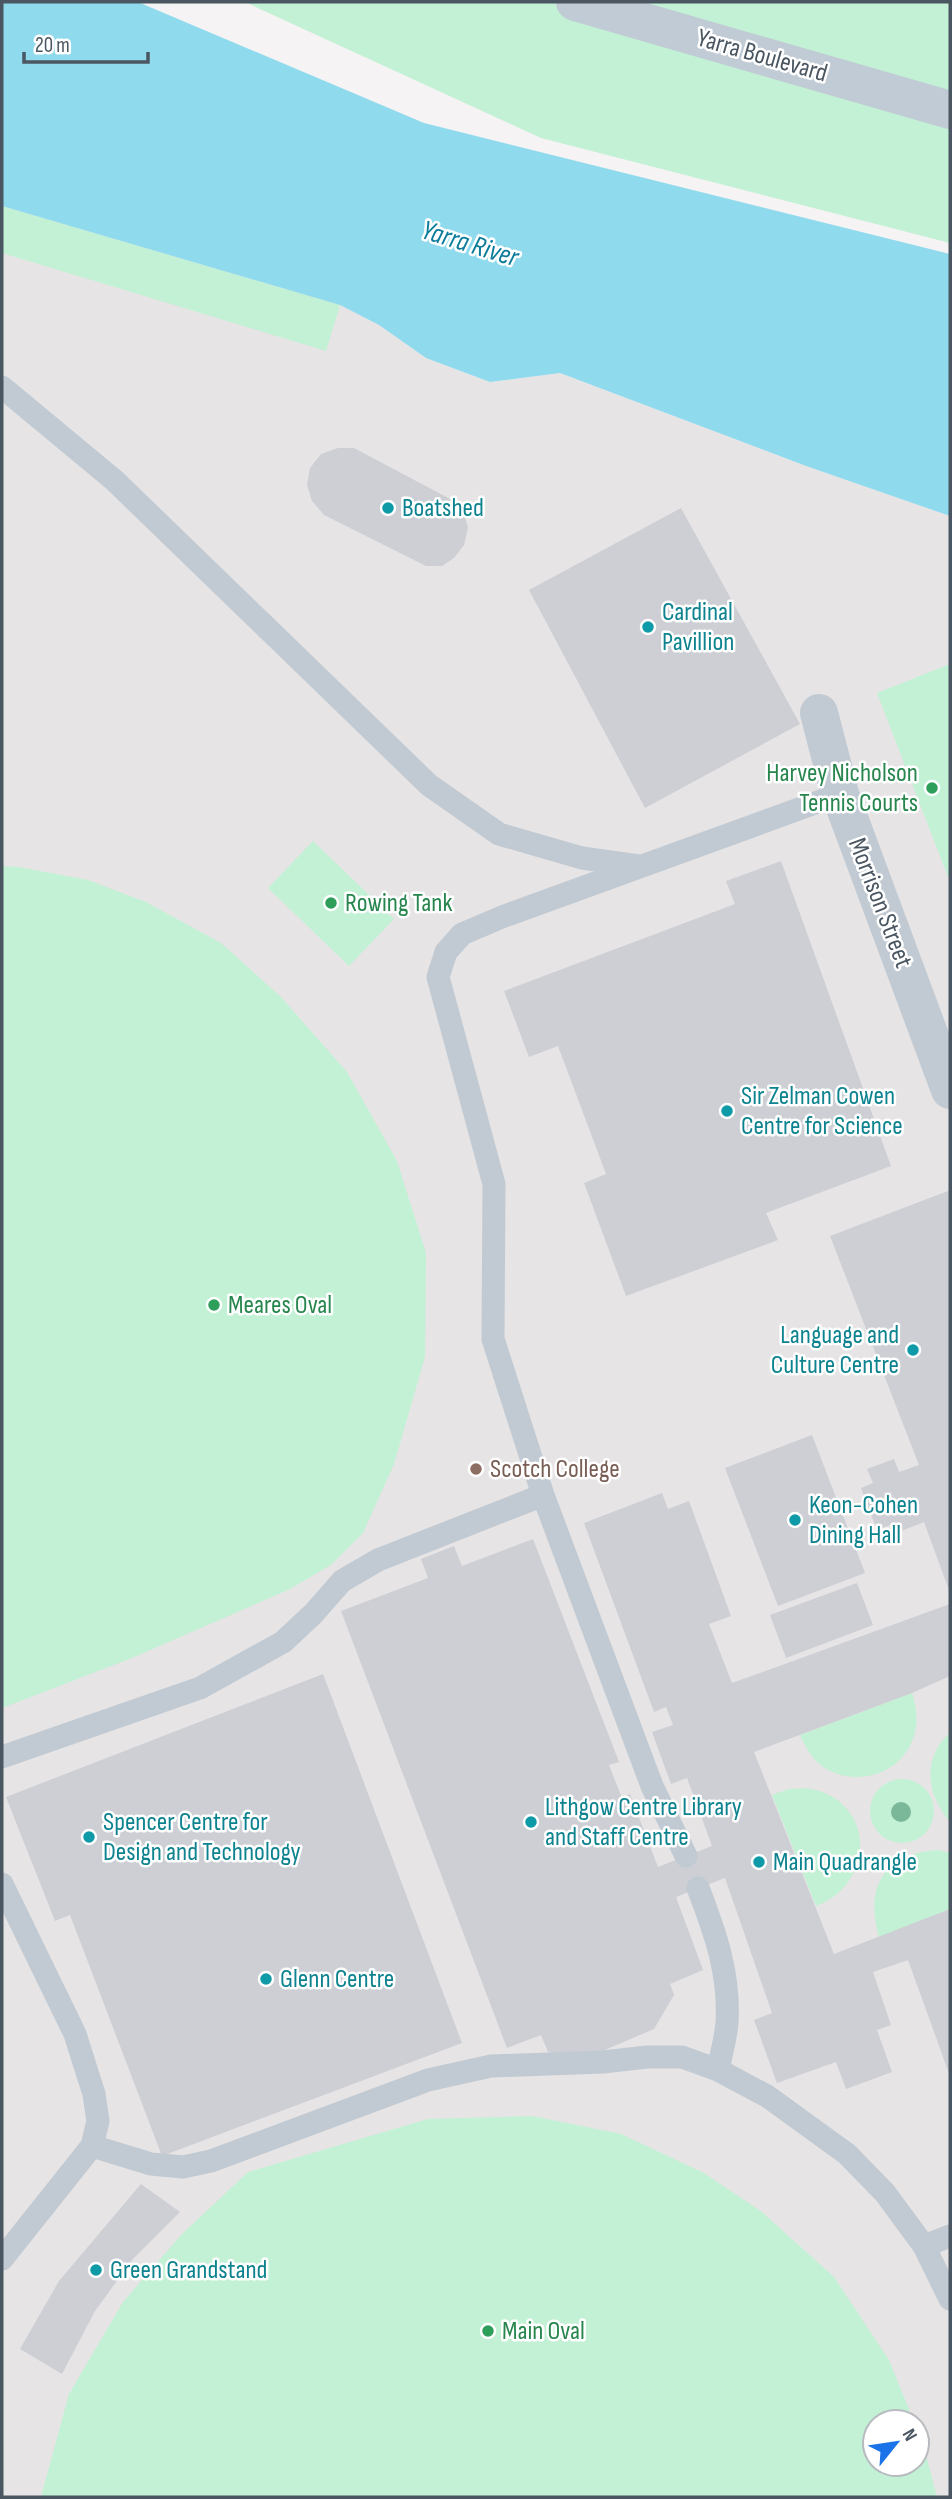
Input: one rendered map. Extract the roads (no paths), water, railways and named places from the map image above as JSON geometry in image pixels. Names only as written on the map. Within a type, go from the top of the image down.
[{"type":"street","name":"Yarra Boulevard","points":[[575,2],[950,110]]},
{"type":"street","name":"Morrison Street","points":[[819,713],[840,794],[950,1090]]},
{"type":"lane","points":[[2,387],[114,480],[429,785],[499,834],[582,858],[642,866]]},
{"type":"lane","points":[[686,1856],[652,1786],[543,1495],[493,1339],[494,1184],[438,977],[446,952],[462,934],[502,916],[840,794]]},
{"type":"lane","points":[[2,1756],[200,1688],[283,1642],[342,1581],[378,1560],[543,1495]]},
{"type":"lane","points":[[2,1884],[75,2035],[94,2094],[98,2121],[92,2146],[2,2259]]},
{"type":"lane","points":[[698,1888],[715,1931],[725,1972],[727,2022],[718,2070]]},
{"type":"lane","points":[[92,2146],[151,2164],[183,2167],[211,2161],[428,2080],[491,2066],[682,2057],[718,2070],[767,2096],[847,2154],[885,2193],[924,2246],[950,2299]]},
{"type":"lane","points":[[924,2246],[950,2236]]},
{"type":"water","name":"Yarra River","points":[[2,2],[138,2],[424,123],[950,254],[950,516],[806,466],[560,373],[490,382],[426,358],[379,325],[340,305],[2,206]]},
{"type":"place","name":"Boatshed","points":[[388,508]]},
{"type":"place","name":"Cardinal Pavillion","points":[[648,627]]},
{"type":"place","name":"Harvey Nicholson Tennis Courts","points":[[932,788]]},
{"type":"place","name":"Rowing Tank","points":[[331,903]]},
{"type":"place","name":"Sir Zelman Cowen Centre for Science","points":[[727,1111]]},
{"type":"place","name":"Meares Oval","points":[[214,1305]]},
{"type":"place","name":"Language and Culture Centre","points":[[913,1350]]},
{"type":"place","name":"Scotch College","points":[[476,1469]]},
{"type":"place","name":"Keon-Cohen Dining Hall","points":[[795,1520]]},
{"type":"place","name":"Lithgow Centre Library and Staff Centre","points":[[531,1822]]},
{"type":"place","name":"Spencer Centre for Design and Technology","points":[[89,1837]]},
{"type":"place","name":"Main Quadrangle","points":[[759,1862]]},
{"type":"place","name":"Glenn Centre","points":[[266,1979]]},
{"type":"place","name":"Green Grandstand","points":[[96,2270]]},
{"type":"place","name":"Main Oval","points":[[488,2331]]}]
